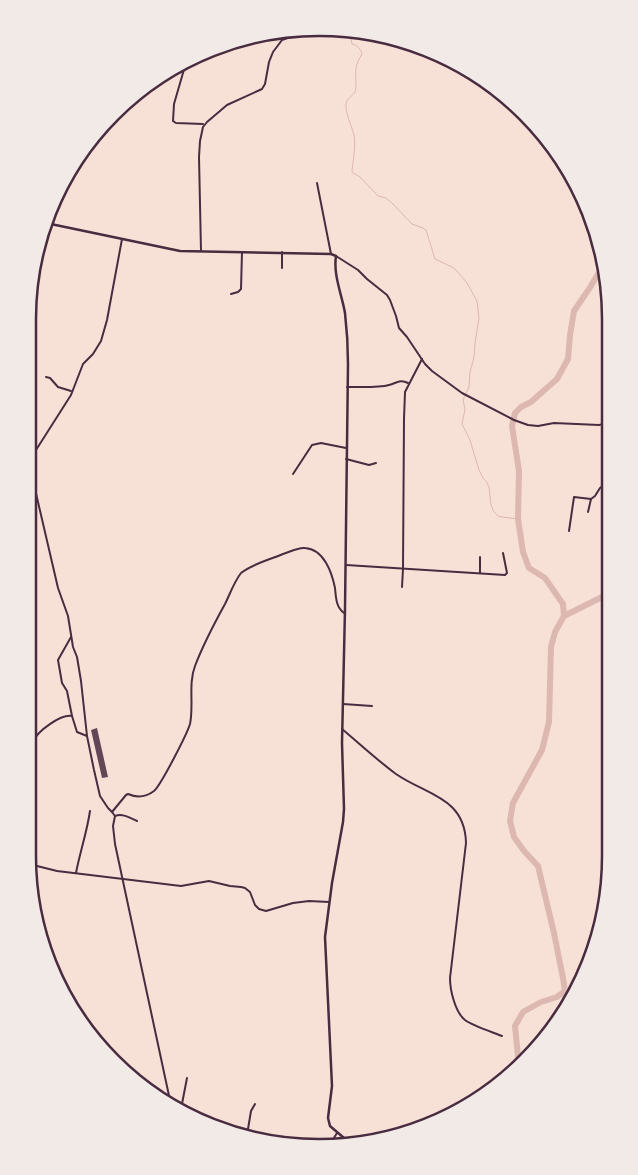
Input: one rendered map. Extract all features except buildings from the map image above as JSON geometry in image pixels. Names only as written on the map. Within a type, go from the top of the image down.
[{"type":"street","points":[[201,250],[199,157],[204,124],[227,105],[262,89],[273,52],[282,40],[286,39]]},
{"type":"street","points":[[184,71],[174,104],[173,121],[176,123],[204,124]]},
{"type":"street","points":[[317,183],[331,254]]},
{"type":"street","points":[[52,224],[180,251],[331,254],[358,270],[383,291],[389,298],[399,328],[425,364],[462,392],[514,420],[528,425],[535,426],[549,423],[602,424]]},
{"type":"street","points":[[36,450],[68,400],[83,364],[93,354],[101,341],[122,239]]},
{"type":"street","points":[[231,294],[241,289],[242,252]]},
{"type":"street","points":[[282,252],[282,268]]},
{"type":"street","points":[[336,256],[335,266],[347,336],[346,565],[342,729],[343,822],[325,937],[332,1086],[328,1118],[330,1126],[343,1137]]},
{"type":"street","points":[[402,587],[405,392],[422,359]]},
{"type":"street","points":[[46,377],[50,378],[58,387],[72,391]]},
{"type":"street","points":[[347,387],[387,386],[398,381],[409,384]]},
{"type":"street","points":[[293,474],[312,445],[321,443],[346,448]]},
{"type":"street","points":[[346,459],[368,465],[376,463]]},
{"type":"street","points":[[588,512],[591,499],[602,486]]},
{"type":"street","points":[[36,496],[77,657],[87,736],[100,796],[115,816],[113,826],[115,844],[169,1095]]},
{"type":"street","points":[[568,531],[574,497],[591,499]]},
{"type":"street","points":[[112,812],[128,794],[140,797],[146,795],[154,791],[160,783],[190,724],[194,668],[239,576],[244,571],[297,549],[305,548],[314,551],[321,556],[329,568],[338,606],[345,613]]},
{"type":"street","points":[[346,565],[506,574],[503,553]]},
{"type":"street","points":[[480,557],[480,573]]},
{"type":"street","points":[[72,636],[58,660],[62,683],[67,691],[76,731],[87,736]]},
{"type":"street","points":[[343,704],[372,706]]},
{"type":"street","points":[[36,738],[53,722],[67,716],[72,716]]},
{"type":"street","points":[[342,729],[398,776],[430,792],[453,807],[462,820],[466,843],[450,990],[464,1019],[502,1036]]},
{"type":"street","points":[[76,873],[81,848],[87,834],[90,811]]},
{"type":"street","points":[[115,816],[123,815],[137,821]]},
{"type":"street","points":[[37,866],[57,871],[181,886],[209,881],[241,887],[250,892],[255,905],[259,909],[266,911],[293,903],[309,901],[329,902]]},
{"type":"street","points":[[182,1103],[187,1078]]},
{"type":"street","points":[[248,1129],[250,1111],[255,1104]]},
{"type":"street","points":[[334,1138],[337,1133]]},
{"type":"waterway","points":[[351,38],[352,44],[356,45],[362,54],[356,68],[355,92],[346,103],[355,140],[352,171],[378,196],[386,198],[393,204],[412,224],[426,230],[435,259],[457,271],[467,283],[477,301],[479,318],[469,387],[463,400],[465,409],[462,424],[470,440],[479,470],[489,487],[491,505],[494,512],[498,516],[518,519]]},
{"type":"waterway","points":[[518,1057],[515,1026],[523,1012],[541,1002],[557,997],[565,991],[538,866],[514,837],[510,821],[513,803],[542,750],[549,722],[551,647],[555,632],[564,616],[563,604],[545,578],[529,568],[523,552],[518,519],[519,471],[512,426],[515,413],[521,407],[531,402],[557,379],[568,359],[574,311],[598,274]]},
{"type":"waterway","points":[[564,616],[602,597]]}]
